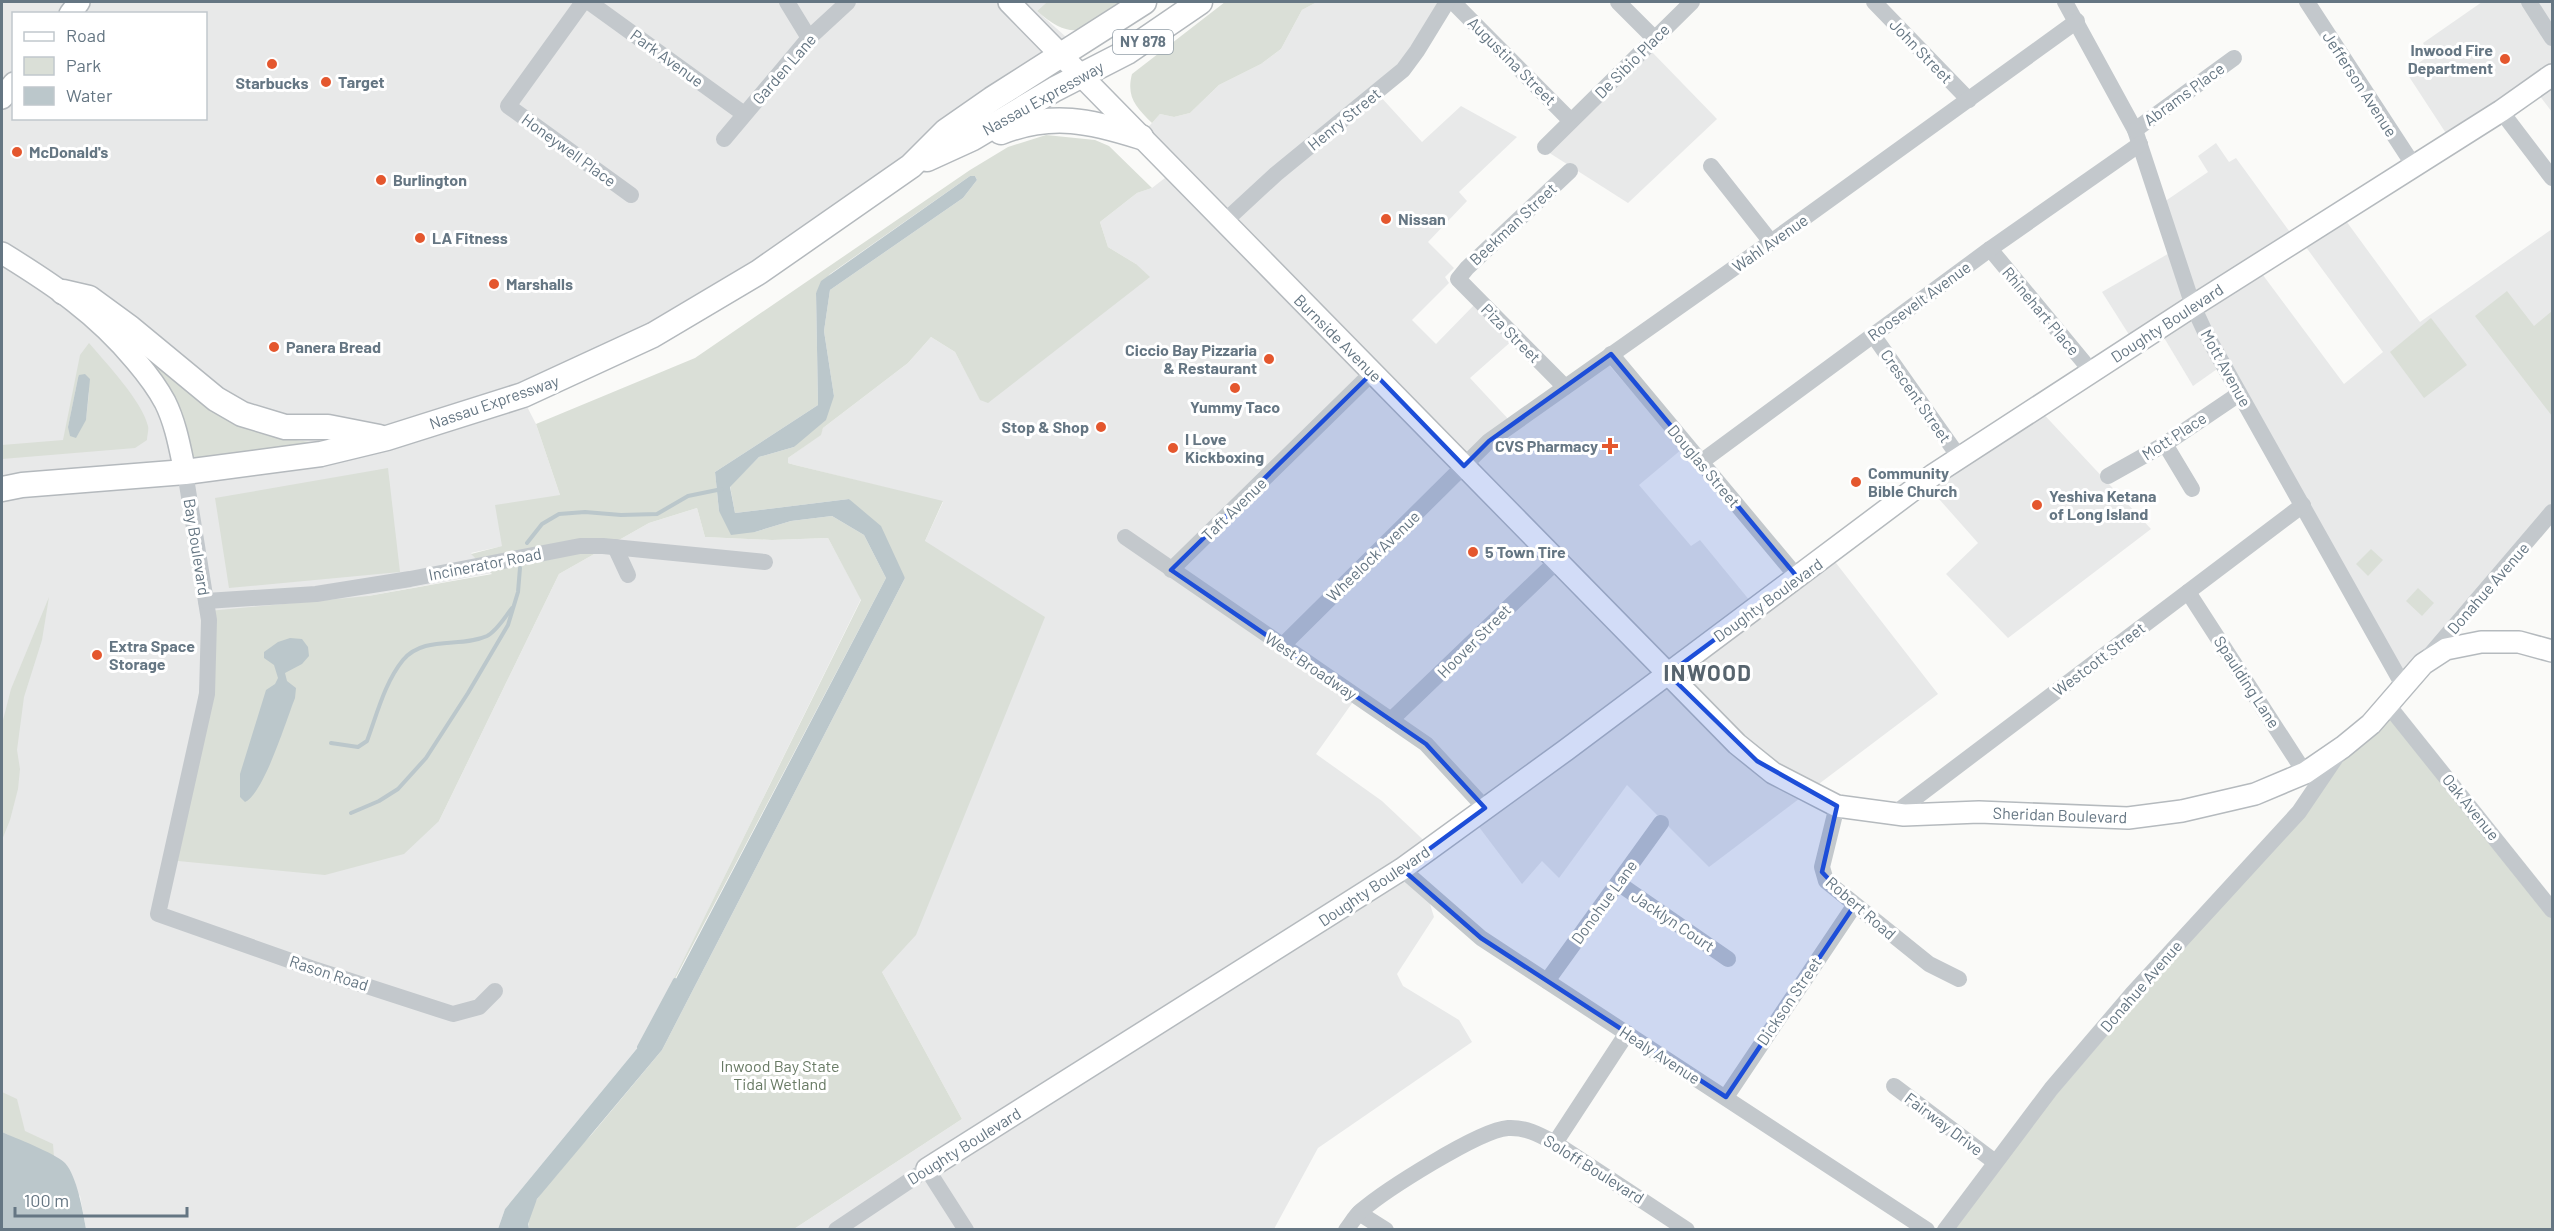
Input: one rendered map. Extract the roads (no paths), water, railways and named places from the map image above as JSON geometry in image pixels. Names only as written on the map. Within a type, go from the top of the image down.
[{"type":"highway","name":"Nassau Expressway","points":[[8,486],[184,472],[275,462],[342,450],[387,438],[523,395],[653,335],[759,272],[911,166],[946,131],[1144,2]]},
{"type":"highway","name":"Nassau Expressway","points":[[911,166],[973,138],[1154,36],[1200,2]]},
{"type":"highway","points":[[973,138],[1032,123],[1062,120],[1094,123],[1141,137]]},
{"type":"highway","points":[[63,292],[88,298],[130,328],[216,399],[242,414],[285,427],[328,427],[387,438]]},
{"type":"main road","name":"Burnside Avenue","points":[[1009,2],[1668,674]]},
{"type":"main road","name":"Doughty Boulevard","points":[[927,1169],[1402,869],[1959,457],[2501,111],[2553,75]]},
{"type":"main road","name":"Bay Boulevard","points":[[2,253],[63,292],[105,326],[157,389],[175,428],[184,472]]},
{"type":"main road","name":"Sheridan Boulevard","points":[[1668,674],[1756,761],[1837,806],[1894,814],[1990,813],[2128,818],[2182,811],[2255,794],[2305,772],[2343,747],[2371,724],[2423,664],[2446,649],[2481,642],[2519,642],[2553,651]]},
{"type":"street","name":"Honeywell Place","points":[[583,2],[508,106],[631,195]]},
{"type":"street","name":"Park Avenue","points":[[589,2],[744,114]]},
{"type":"street","points":[[787,2],[809,39]]},
{"type":"street","name":"Garden Lane","points":[[724,139],[809,39],[848,2]]},
{"type":"street","name":"Henry Street","points":[[1224,222],[1276,174],[1402,70],[1417,51],[1447,2]]},
{"type":"street","name":"Augustina Street","points":[[1453,2],[1571,121]]},
{"type":"street","points":[[1618,2],[1654,39]]},
{"type":"street","name":"De Sibio Place","points":[[1545,147],[1692,2]]},
{"type":"street","name":"John Street","points":[[1874,2],[1969,100]]},
{"type":"street","name":"Mott Avenue","points":[[2065,2],[2138,137],[2193,306],[2239,394],[2404,687]]},
{"type":"street","name":"Jefferson Avenue","points":[[2307,2],[2414,166]]},
{"type":"street","points":[[2529,2],[2553,38]]},
{"type":"street","name":"Wahl Avenue","points":[[1464,466],[1489,441],[1771,242],[2077,21]]},
{"type":"street","name":"Abrams Place","points":[[2138,137],[2234,58]]},
{"type":"street","points":[[2501,111],[2553,178]]},
{"type":"street","name":"Roosevelt Avenue","points":[[1701,462],[2138,137]]},
{"type":"street","points":[[1711,166],[1771,242]]},
{"type":"street","name":"Beekman Street","points":[[1458,279],[1570,171]]},
{"type":"street","name":"Rhinehart Place","points":[[1990,249],[2092,372]]},
{"type":"street","name":"Piza Street","points":[[1458,279],[1565,387]]},
{"type":"street","name":"Crescent Street","points":[[1873,334],[1959,457]]},
{"type":"street","name":"Douglas Street","points":[[1611,354],[1798,578]]},
{"type":"street","name":"Taft Avenue","points":[[1171,570],[1372,372]]},
{"type":"street","name":"Mott Place","points":[[2108,476],[2165,444],[2239,394]]},
{"type":"street","points":[[2165,444],[2192,489]]},
{"type":"street","name":"Wheelock Avenue","points":[[1282,646],[1464,466]]},
{"type":"street","name":"Bay Boulevard","points":[[158,914],[207,694],[209,648],[206,601],[184,472]]},
{"type":"street","name":"Westcott Street","points":[[1894,814],[2303,505]]},
{"type":"street","name":"Donahue Avenue","points":[[2423,664],[2553,512]]},
{"type":"street","name":"West Broadway","points":[[1125,537],[1434,752],[1485,808]]},
{"type":"street","name":"Incinerator Road","points":[[206,601],[315,594],[410,579],[585,545],[765,562]]},
{"type":"street","points":[[615,547],[628,575]]},
{"type":"street","name":"Hoover Street","points":[[1391,720],[1557,561]]},
{"type":"street","name":"Spaulding Lane","points":[[2188,592],[2305,772]]},
{"type":"street","name":"Oak Avenue","points":[[2388,705],[2553,910]]},
{"type":"street","name":"Donahue Avenue","points":[[1945,1230],[2051,1089],[2132,994],[2299,812],[2343,747]]},
{"type":"street","name":"Robert Road","points":[[1837,806],[1822,872],[1826,880],[1854,906],[1929,964],[1959,979]]},
{"type":"street","name":"Donohue Lane","points":[[1547,981],[1661,824]]},
{"type":"street","name":"Healy Avenue","points":[[1402,869],[1481,938],[1927,1230]]},
{"type":"street","name":"Jacklyn Court","points":[[1618,883],[1728,959]]},
{"type":"street","name":"Dickson Street","points":[[1726,1097],[1854,906]]},
{"type":"street","name":"Rason Road","points":[[158,914],[282,958],[453,1014],[479,1006],[495,991]]},
{"type":"street","points":[[1555,1143],[1627,1033]]},
{"type":"street","name":"Fairway Drive","points":[[1894,1086],[1995,1162]]},
{"type":"street","name":"Soloff Boulevard","points":[[1346,1230],[1359,1213],[1386,1192],[1489,1131],[1508,1128],[1524,1129],[1555,1143],[1688,1230]]},
{"type":"street","points":[[927,1169],[966,1230]]},
{"type":"street","name":"Doughty Boulevard","points":[[836,1230],[927,1169]]},
{"type":"street","points":[[1359,1213],[1386,1230]]},
{"type":"water","points":[[970,176],[975,176],[977,180],[963,198],[830,290],[824,331],[834,396],[826,420],[794,447],[759,457],[730,487],[735,513],[849,499],[881,526],[905,578],[662,1050],[537,1199],[528,1224],[529,1229],[498,1229],[505,1209],[644,1040],[886,578],[864,535],[832,516],[791,521],[755,532],[731,535],[719,511],[715,472],[818,405],[816,293],[821,281]]},
{"type":"water","points":[[85,374],[90,379],[86,420],[76,438],[70,436],[68,427],[78,378],[79,375]]},
{"type":"water","points":[[290,638],[302,639],[308,647],[309,656],[302,664],[285,673],[287,681],[296,688],[295,698],[267,771],[260,785],[245,802],[240,797],[240,774],[266,690],[275,684],[278,678],[274,665],[264,658],[264,652],[278,642]]},
{"type":"water","points":[[2,1132],[44,1150],[65,1163],[76,1185],[86,1229],[2,1229]]},
{"type":"waterway","points":[[527,543],[542,524],[559,514],[585,512],[621,515],[657,514],[688,496],[722,489]]},
{"type":"waterway","points":[[351,813],[379,801],[398,789],[426,758],[508,625],[518,592],[520,568]]},
{"type":"waterway","points":[[331,743],[358,747],[367,741],[391,678],[403,660],[412,652],[421,647],[487,636],[512,608]]},
{"type":"waterway","points":[[639,1047],[675,980]]},
{"type":"place","name":"Inwood Fire Department","points":[[2505,59]]},
{"type":"place","name":"Starbucks","points":[[272,64]]},
{"type":"place","name":"Target","points":[[326,82]]},
{"type":"place","name":"McDonald's","points":[[17,152]]},
{"type":"place","name":"Burlington","points":[[381,180]]},
{"type":"place","name":"Nissan","points":[[1386,219]]},
{"type":"place","name":"LA Fitness","points":[[420,238]]},
{"type":"place","name":"Marshalls","points":[[494,284]]},
{"type":"place","name":"Panera Bread","points":[[274,347]]},
{"type":"place","name":"Ciccio Bay Pizzaria & Restaurant","points":[[1269,359]]},
{"type":"place","name":"Yummy Taco","points":[[1235,388]]},
{"type":"place","name":"Stop & Shop","points":[[1101,427]]},
{"type":"place","name":"CVS Pharmacy","points":[[1610,446]]},
{"type":"place","name":"I Love Kickboxing","points":[[1173,448]]},
{"type":"place","name":"Community Bible Church","points":[[1856,482]]},
{"type":"place","name":"Yeshiva Ketana of Long Island","points":[[2037,505]]},
{"type":"place","name":"5 Town Tire","points":[[1473,552]]},
{"type":"place","name":"Extra Space Storage","points":[[97,655]]},
{"type":"district","name":"INWOOD","points":[[1708,673]]},
{"type":"park label","name":"Inwood Bay State Tidal Wetland","points":[[780,1075]]}]
